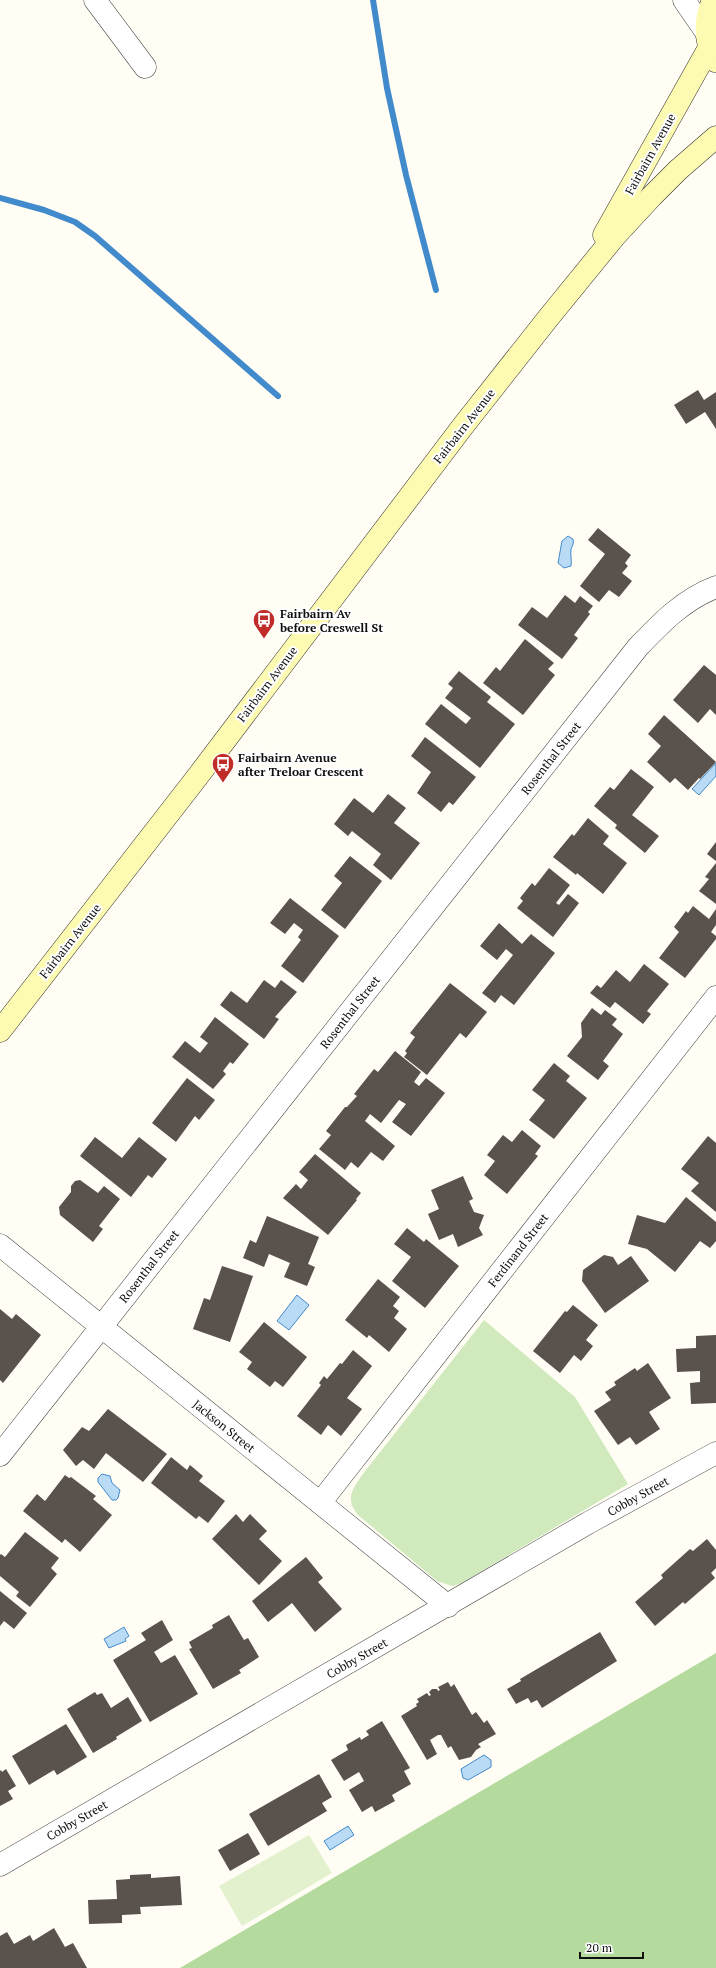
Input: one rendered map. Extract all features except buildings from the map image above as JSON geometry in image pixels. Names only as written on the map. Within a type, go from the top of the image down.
[{"type":"main road","name":"Fairbairn Avenue","points":[[549,317],[594,252],[710,48],[707,19],[714,0]]},
{"type":"main road","name":"Fairbairn Avenue","points":[[0,1031],[204,768],[463,426],[549,317],[631,219],[678,170],[716,137]]},
{"type":"street","points":[[95,0],[145,66]]},
{"type":"street","points":[[684,0],[710,48]]},
{"type":"street","name":"Rosenthal Street","points":[[0,1455],[638,647],[669,614],[706,590],[716,587]]},
{"type":"street","name":"Ferdinand Street","points":[[320,1503],[716,998]]},
{"type":"street","name":"Jackson Street","points":[[0,1245],[448,1606]]},
{"type":"street","name":"Cobby Street","points":[[0,1865],[448,1606],[588,1523],[716,1453]]},
{"type":"green space","points":[[484,1320],[575,1397],[628,1484],[460,1584],[452,1586],[437,1581],[358,1515],[352,1504],[351,1495],[355,1485],[362,1475]]},
{"type":"green space","points":[[716,1653],[716,1968],[180,1968]]},
{"type":"green space","points":[[309,1835],[332,1873],[242,1926],[219,1886]]},
{"type":"water","points":[[568,536],[573,539],[571,549],[571,566],[564,568],[558,563],[562,541]]},
{"type":"water","points":[[716,763],[716,776],[699,795],[692,789]]},
{"type":"water","points":[[297,1295],[309,1305],[289,1330],[277,1321]]},
{"type":"water","points":[[102,1474],[110,1476],[112,1483],[120,1490],[116,1500],[112,1500],[98,1482],[98,1478]]},
{"type":"water","points":[[124,1627],[129,1636],[125,1639],[126,1641],[109,1648],[104,1639]]},
{"type":"water","points":[[484,1755],[491,1760],[491,1767],[468,1780],[463,1778],[461,1769]]},
{"type":"water","points":[[348,1826],[354,1835],[330,1850],[324,1841]]},
{"type":"waterway","points":[[373,0],[387,88],[406,175],[436,290]]},
{"type":"waterway","points":[[0,198],[44,210],[75,222],[95,236],[278,396]]},
{"type":"place","name":"Fairbairn Av before Creswell St","points":[[264,640]]},
{"type":"place","name":"Fairbairn Avenue after Treloar Crescent","points":[[223,784]]}]
